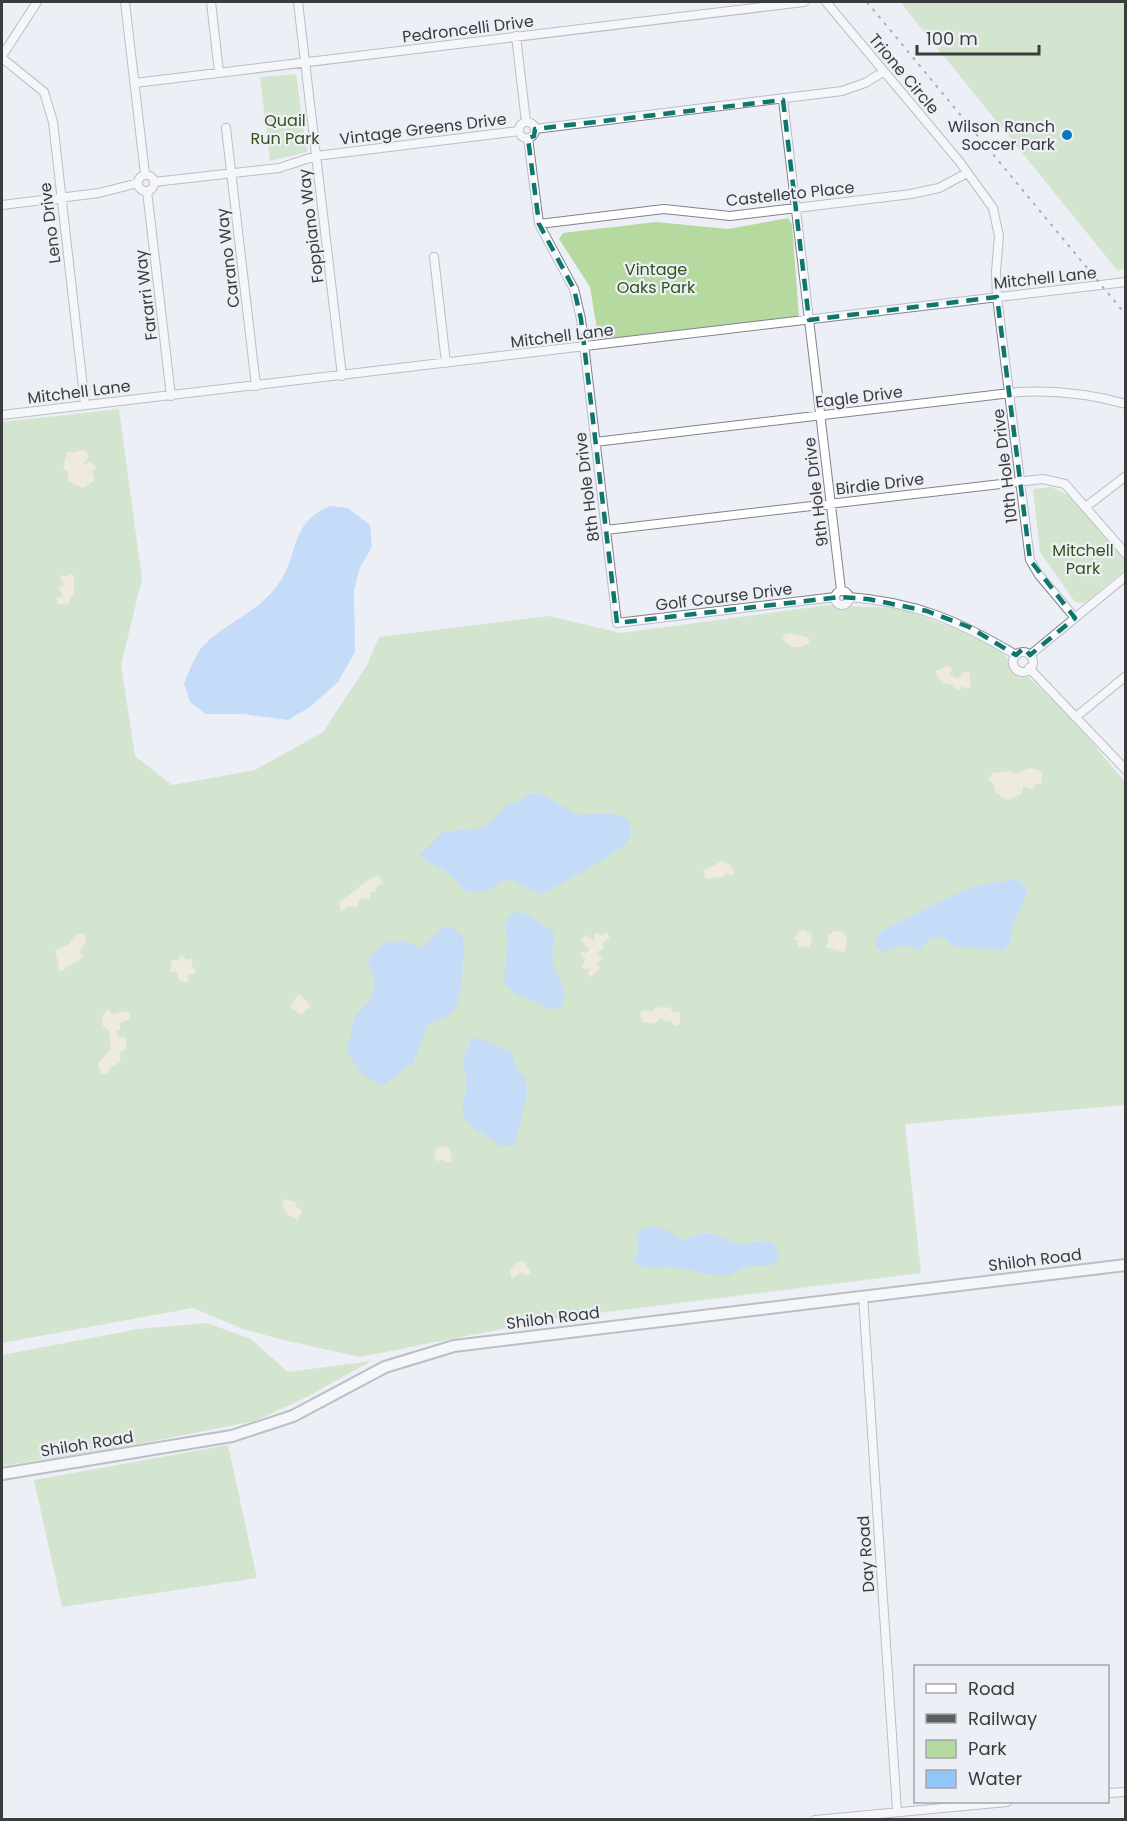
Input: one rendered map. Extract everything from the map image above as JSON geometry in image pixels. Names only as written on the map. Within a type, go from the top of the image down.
[{"type":"main road","name":"Shiloh Road","points":[[2,1474],[232,1436],[257,1429],[293,1416],[385,1367],[454,1346],[1125,1265]]},
{"type":"street","points":[[2,57],[37,2]]},
{"type":"street","points":[[125,2],[145,174]]},
{"type":"street","points":[[211,2],[219,72]]},
{"type":"street","name":"Foppiano Way","points":[[298,2],[342,376]]},
{"type":"street","name":"Pedroncelli Drive","points":[[135,82],[804,2]]},
{"type":"street","name":"Trione Circle","points":[[826,2],[967,173],[993,208],[999,236],[996,271],[997,297]]},
{"type":"street","points":[[516,36],[526,122]]},
{"type":"street","name":"Leno Drive","points":[[2,57],[44,92],[54,122],[85,405]]},
{"type":"street","points":[[535,129],[842,91],[865,83],[883,72]]},
{"type":"street","name":"9th Hole Drive","points":[[783,100],[841,590]]},
{"type":"street","points":[[526,122],[533,125],[535,129]]},
{"type":"street","points":[[526,122],[520,126],[519,131],[523,137],[528,138]]},
{"type":"street","name":"Carano Way","points":[[226,128],[256,386]]},
{"type":"street","points":[[528,138],[532,136],[535,129]]},
{"type":"street","name":"Vintage Greens Drive","points":[[154,182],[279,168],[316,156],[519,131]]},
{"type":"street","points":[[528,138],[539,224]]},
{"type":"street","name":"Castelleto Place","points":[[539,224],[664,209],[730,216],[911,194],[939,188],[967,173]]},
{"type":"street","points":[[145,174],[152,177],[154,182],[151,189],[147,191],[140,188],[138,183],[139,178],[145,174]]},
{"type":"street","points":[[2,205],[99,193],[138,183]]},
{"type":"street","name":"Fararri Way","points":[[147,191],[171,396]]},
{"type":"street","name":"8th Hole Drive","points":[[539,224],[574,289],[585,347],[617,623]]},
{"type":"street","points":[[434,257],[446,363]]},
{"type":"street","name":"Mitchell Lane","points":[[2,415],[1125,282]]},
{"type":"street","name":"10th Hole Drive","points":[[997,297],[1030,560],[1039,575],[1074,618]]},
{"type":"street","name":"Eagle Drive","points":[[595,442],[1051,390],[1095,395],[1125,404]]},
{"type":"street","points":[[1087,506],[1125,476]]},
{"type":"street","name":"Birdie Drive","points":[[606,530],[1044,479],[1065,484],[1087,506],[1125,554]]},
{"type":"street","points":[[1030,655],[1125,576]]},
{"type":"street","points":[[834,597],[841,590],[849,597],[889,602],[927,611],[969,627],[1016,655]]},
{"type":"street","name":"Golf Course Drive","points":[[617,623],[834,597],[837,603],[842,605],[849,597]]},
{"type":"street","points":[[1023,652],[1030,655],[1032,663],[1029,668],[1023,671],[1015,668],[1013,662],[1016,655],[1023,652]]},
{"type":"street","points":[[1029,668],[1077,716],[1125,770]]},
{"type":"street","points":[[1077,716],[1125,676]]},
{"type":"street","name":"Day Road","points":[[862,1296],[897,1811]]},
{"type":"street","points":[[1109,1793],[1125,1792]]},
{"type":"street","points":[[815,1820],[995,1803]]},
{"type":"highlighted area","points":[[783,100],[809,320],[997,297],[1030,560],[1075,618],[1030,655],[1024,648],[1016,655],[969,627],[927,611],[868,599],[840,597],[617,623],[581,319],[574,289],[539,224],[528,138],[534,136],[535,129]]},
{"type":"green space","name":"Wilson Ranch Soccer Park","points":[[900,2],[1125,2],[1125,269],[1117,270]]},
{"type":"green space","name":"Quail Run Park","points":[[296,74],[307,152],[270,161],[260,77]]},
{"type":"green space","name":"Vintage Oaks Park","points":[[788,218],[792,224],[799,317],[605,339],[598,335],[590,287],[559,239],[563,233],[656,222],[728,229]]},
{"type":"green space","points":[[119,409],[142,579],[121,665],[135,756],[172,785],[255,770],[323,732],[367,665],[379,637],[549,616],[621,633],[828,605],[898,608],[972,634],[997,648],[1070,716],[1125,782],[1125,1105],[905,1124],[921,1273],[559,1318],[360,1357],[243,1329],[193,1308],[2,1343],[2,422]]},
{"type":"green space","name":"Mitchell Park","points":[[1051,487],[1072,497],[1125,558],[1123,571],[1085,603],[1075,602],[1040,552],[1033,489]]},
{"type":"green space","points":[[207,1323],[251,1339],[288,1372],[371,1361],[307,1397],[255,1421],[133,1445],[2,1466],[2,1355],[138,1329]]},
{"type":"green space","points":[[228,1445],[257,1578],[62,1607],[34,1480]]},
{"type":"sand","points":[[85,451],[89,457],[81,466],[90,462],[97,467],[92,472],[95,481],[83,488],[68,481],[68,472],[63,468],[67,452]]},
{"type":"sand","points":[[69,574],[74,575],[74,592],[68,604],[59,604],[56,598],[63,596],[59,588],[64,584],[60,577],[64,575],[67,578]]},
{"type":"sand","points":[[790,633],[809,638],[809,643],[801,647],[791,646],[782,638],[783,635]]},
{"type":"sand","points":[[949,666],[952,669],[949,675],[958,679],[964,672],[969,672],[971,686],[967,689],[962,686],[958,691],[952,685],[942,683],[935,671]]},
{"type":"sand","points":[[1029,768],[1042,771],[1042,783],[1036,784],[1032,789],[1023,786],[1022,794],[1008,800],[996,793],[994,785],[988,779],[993,773],[1010,771],[1016,774]]},
{"type":"sand","points":[[722,861],[730,865],[735,874],[732,876],[727,873],[722,877],[706,879],[703,871]]},
{"type":"sand","points":[[378,876],[383,883],[377,886],[376,891],[370,892],[370,898],[360,899],[357,907],[348,906],[341,912],[339,902],[367,881]]},
{"type":"sand","points":[[802,929],[812,934],[810,947],[798,946],[798,941],[793,939]]},
{"type":"sand","points":[[834,931],[842,932],[847,939],[845,952],[825,947],[829,942],[827,936]]},
{"type":"sand","points":[[606,932],[610,937],[603,943],[604,949],[596,952],[602,959],[596,963],[600,968],[591,977],[588,974],[590,968],[584,969],[582,966],[586,959],[579,953],[588,952],[589,948],[581,941],[585,935],[595,942],[594,935],[598,933],[601,936]]},
{"type":"sand","points":[[78,934],[85,934],[86,941],[80,951],[83,957],[60,972],[55,950],[68,945]]},
{"type":"sand","points":[[182,954],[186,960],[192,958],[192,966],[196,970],[195,974],[188,975],[189,980],[185,983],[178,979],[177,972],[170,971],[172,960],[178,960]]},
{"type":"sand","points":[[299,994],[311,1006],[301,1015],[290,1007]]},
{"type":"sand","points":[[655,1008],[670,1008],[673,1012],[680,1012],[680,1025],[675,1026],[671,1021],[665,1022],[662,1017],[654,1024],[643,1022],[640,1014],[643,1010],[652,1012]]},
{"type":"sand","points":[[108,1009],[112,1014],[127,1011],[131,1016],[120,1023],[120,1029],[116,1031],[119,1037],[126,1038],[126,1048],[119,1053],[121,1061],[110,1068],[107,1074],[101,1074],[98,1064],[111,1048],[109,1031],[103,1026],[102,1017]]},
{"type":"sand","points":[[449,1147],[452,1161],[448,1163],[442,1159],[437,1162],[434,1155],[437,1149]]},
{"type":"sand","points":[[284,1199],[295,1202],[296,1207],[302,1210],[298,1220],[288,1215],[282,1203]]},
{"type":"sand","points":[[518,1261],[523,1261],[531,1272],[528,1275],[520,1273],[512,1279],[510,1271]]},
{"type":"water","points":[[330,506],[348,508],[370,525],[372,547],[360,567],[354,590],[355,652],[338,682],[310,707],[288,720],[243,714],[206,714],[190,702],[184,683],[196,657],[202,647],[215,636],[270,595],[284,575],[296,541],[307,521]]},
{"type":"water","points":[[541,793],[577,815],[617,815],[630,821],[631,835],[618,850],[541,895],[510,879],[499,882],[498,886],[484,892],[465,891],[450,874],[419,856],[443,832],[479,828],[489,824],[507,804],[519,802],[529,794]]},
{"type":"water","points":[[1016,879],[1022,882],[1028,892],[1012,926],[1011,942],[1004,950],[955,947],[945,938],[939,937],[929,940],[918,950],[904,945],[883,952],[877,948],[875,942],[883,930],[975,886]]},
{"type":"water","points":[[513,912],[526,914],[554,932],[552,962],[565,995],[562,1006],[555,1010],[515,994],[503,982],[508,941],[504,925]]},
{"type":"water","points":[[451,927],[463,936],[462,977],[456,1008],[449,1015],[427,1026],[413,1063],[382,1086],[360,1073],[347,1051],[355,1015],[371,1000],[375,986],[368,961],[371,954],[387,942],[406,941],[421,949],[441,928]]},
{"type":"water","points":[[468,1039],[511,1051],[517,1069],[525,1077],[527,1092],[515,1145],[503,1147],[472,1127],[463,1114],[463,1101],[467,1086],[463,1057],[470,1045]]},
{"type":"water","points":[[651,1226],[667,1230],[682,1241],[694,1236],[710,1234],[739,1244],[774,1243],[779,1258],[772,1265],[744,1267],[728,1276],[711,1275],[674,1267],[644,1268],[634,1261],[639,1247],[636,1238],[639,1230]]},
{"type":"railway","points":[[867,2],[1126,315]]},
{"type":"place","name":"Wilson Ranch Soccer Park","points":[[1067,135]]}]
